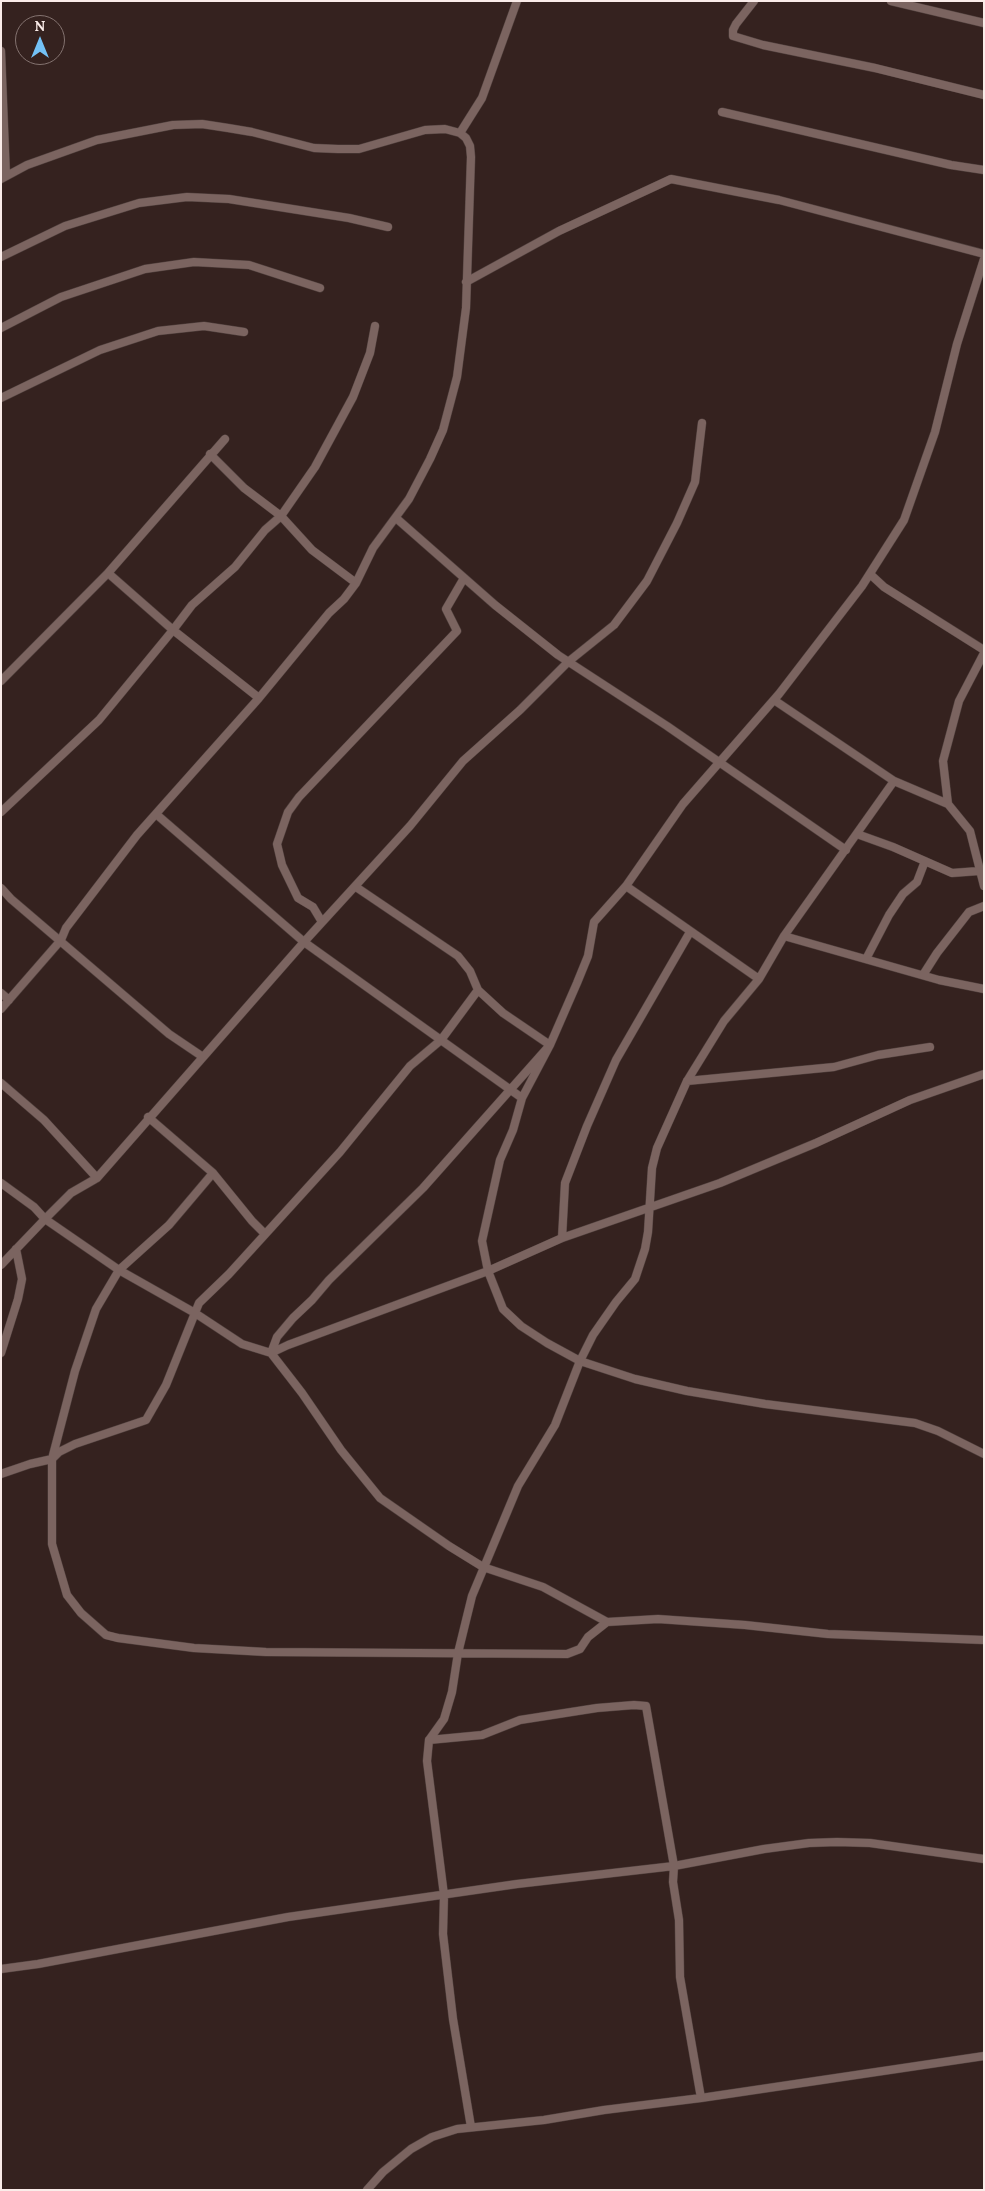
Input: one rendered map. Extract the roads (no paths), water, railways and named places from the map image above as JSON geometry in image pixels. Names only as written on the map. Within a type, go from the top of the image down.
[{"type":"street","points":[[460,132],[482,98],[517,1]]},
{"type":"street","points":[[754,1],[736,24],[733,36],[763,45],[875,68],[984,95]]},
{"type":"street","points":[[891,1],[984,23]]},
{"type":"street","points":[[1,51],[4,177],[27,165],[97,140],[173,125],[211,125],[252,132],[314,148],[338,149],[365,148],[436,128],[460,132],[470,146],[471,156],[461,356],[454,396],[430,459],[409,499],[374,548],[356,583],[259,698],[137,835],[66,928],[61,940],[1,1010]]},
{"type":"street","points":[[722,112],[951,165],[984,170]]},
{"type":"street","points":[[466,282],[559,231],[671,179],[778,200],[984,254]]},
{"type":"street","points":[[1,257],[65,226],[139,203],[187,197],[229,199],[349,218],[388,227]]},
{"type":"street","points":[[984,259],[957,344],[935,432],[904,520],[870,574],[774,700],[683,804],[626,886],[594,922],[588,956],[550,1045],[522,1098],[513,1130],[500,1160],[482,1241],[488,1270],[503,1309],[521,1326],[580,1361],[635,1379],[687,1391],[765,1404],[915,1424],[938,1431],[984,1454]]},
{"type":"street","points":[[1,328],[61,297],[145,269],[194,262],[249,266],[320,288]]},
{"type":"street","points":[[1,398],[100,350],[158,331],[204,326],[244,332]]},
{"type":"street","points":[[1,812],[99,720],[174,630],[192,605],[235,567],[265,530],[281,516],[315,467],[353,397],[370,353],[375,326]]},
{"type":"street","points":[[1,1265],[71,1193],[96,1178],[304,942],[410,826],[462,761],[520,710],[568,662],[614,625],[647,581],[677,523],[695,482],[702,423]]},
{"type":"street","points":[[1,681],[108,573],[225,438]]},
{"type":"street","points":[[210,454],[244,488],[281,516],[312,550],[356,583]]},
{"type":"street","points":[[396,518],[464,578],[568,662],[846,850]]},
{"type":"street","points":[[108,573],[174,630],[259,698]]},
{"type":"street","points":[[870,574],[884,587],[984,652],[959,701],[942,761],[948,804]]},
{"type":"street","points":[[322,922],[313,907],[298,898],[282,865],[276,844],[288,812],[299,797],[457,632],[446,609],[464,578]]},
{"type":"street","points":[[774,700],[894,781],[948,804],[970,832],[984,886]]},
{"type":"street","points":[[471,2127],[453,2019],[443,1934],[444,1895],[427,1761],[429,1740],[444,1719],[452,1692],[458,1653],[472,1596],[518,1486],[555,1425],[580,1361],[593,1335],[634,1279],[645,1249],[652,1168],[657,1148],[687,1081],[724,1021],[759,980],[784,936],[894,781]]},
{"type":"street","points":[[156,814],[304,942],[522,1098]]},
{"type":"street","points":[[857,834],[952,873],[979,871]]},
{"type":"street","points":[[866,959],[889,915],[903,894],[917,882],[924,861]]},
{"type":"street","points":[[356,886],[458,956],[470,971],[478,990],[503,1013],[550,1045]]},
{"type":"street","points":[[626,886],[759,980]]},
{"type":"street","points":[[1,888],[11,899],[169,1034],[203,1057]]},
{"type":"street","points":[[923,976],[969,912],[984,906]]},
{"type":"street","points":[[562,1238],[565,1183],[587,1126],[616,1060],[690,932]]},
{"type":"street","points":[[784,936],[923,976],[984,989]]},
{"type":"street","points":[[1,1474],[52,1459],[59,1452],[75,1444],[146,1420],[166,1385],[200,1303],[229,1274],[340,1152],[410,1066],[441,1040],[478,990]]},
{"type":"street","points":[[1,993],[9,1000]]},
{"type":"street","points":[[270,1353],[277,1337],[293,1318],[423,1188],[550,1045]]},
{"type":"street","points":[[687,1081],[834,1066],[872,1056],[930,1047]]},
{"type":"street","points":[[270,1353],[488,1270],[562,1238],[720,1183],[816,1143],[910,1100],[984,1074]]},
{"type":"street","points":[[1,1082],[44,1120],[96,1178]]},
{"type":"street","points":[[148,1117],[213,1173],[265,1234]]},
{"type":"street","points":[[213,1173],[169,1225],[119,1270],[96,1309],[75,1371],[52,1459],[52,1544],[67,1595],[81,1614],[106,1635],[118,1638],[194,1648],[257,1652],[567,1654],[580,1650],[588,1637],[607,1622]]},
{"type":"street","points":[[1,1183],[34,1207],[45,1219],[119,1270],[195,1313],[242,1344],[270,1353],[302,1393],[341,1450],[380,1498],[449,1546],[484,1567],[544,1587],[607,1622],[658,1619],[745,1624],[828,1634],[984,1640]]},
{"type":"street","points":[[1,1352],[18,1300],[22,1279],[16,1249]]},
{"type":"street","points":[[429,1740],[482,1735],[520,1720],[597,1708],[646,1706],[674,1866],[673,1882],[679,1920],[680,1977],[701,2098]]},
{"type":"street","points":[[1,1969],[38,1964],[288,1918],[444,1895],[630,1870],[674,1866],[764,1849],[837,1842],[915,1848],[984,1859]]},
{"type":"street","points":[[367,2190],[383,2172],[417,2145],[432,2137],[457,2129],[544,2120],[984,2056]]}]
